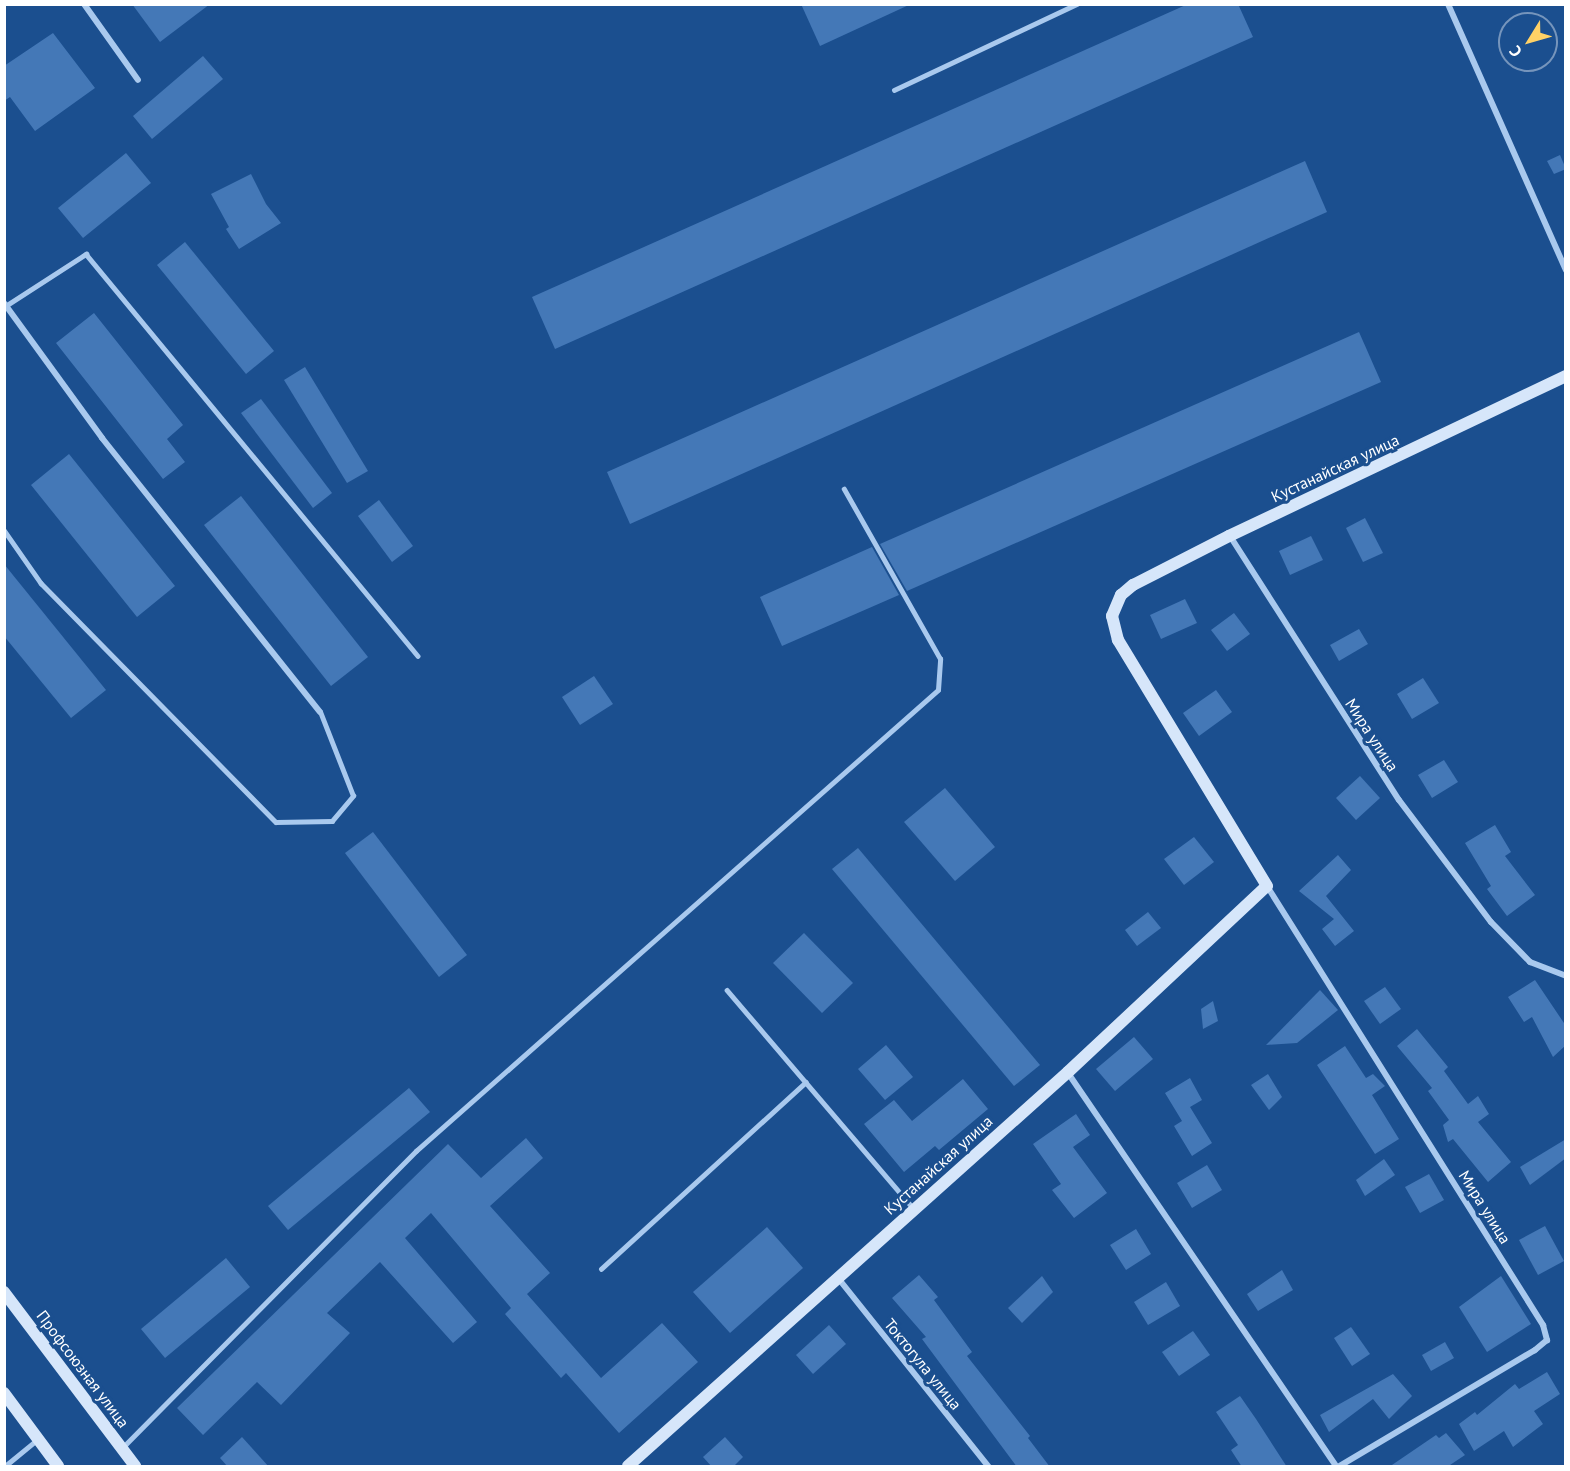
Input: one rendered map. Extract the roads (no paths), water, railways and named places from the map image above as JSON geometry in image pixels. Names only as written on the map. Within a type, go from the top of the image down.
[{"type":"street","points":[[84,4],[138,80]]},
{"type":"street","points":[[1448,4],[1566,270]]},
{"type":"street","points":[[5,305],[102,438],[320,712]]},
{"type":"street","name":"Кустанайская улица","points":[[628,1467],[1068,1072],[1267,885],[1118,640],[1113,616],[1121,595],[1133,585],[1229,536],[1566,376]]},
{"type":"street","name":"Мира улица","points":[[1229,536],[1398,800],[1484,913],[1530,962],[1566,976]]},
{"type":"street","name":"Мира улица","points":[[1068,1072],[1338,1467],[1535,1350],[1547,1340],[1543,1325],[1267,885]]},
{"type":"street","name":"Токтогула улица","points":[[838,1278],[988,1467]]},
{"type":"street","name":"Профсоюзная улица","points":[[4,1292],[135,1467]]},
{"type":"street","points":[[4,1394],[58,1467]]},
{"type":"lane","points":[[894,90],[1077,4]]},
{"type":"lane","points":[[5,305],[86,254],[418,656]]},
{"type":"lane","points":[[122,1448],[416,1151],[938,690],[940,659],[844,489]]},
{"type":"lane","points":[[4,530],[40,583],[276,822],[332,821],[353,796],[320,712]]},
{"type":"lane","points":[[727,990],[914,1209]]},
{"type":"lane","points":[[601,1269],[806,1082]]},
{"type":"lane","points":[[6,1467],[38,1439]]}]
